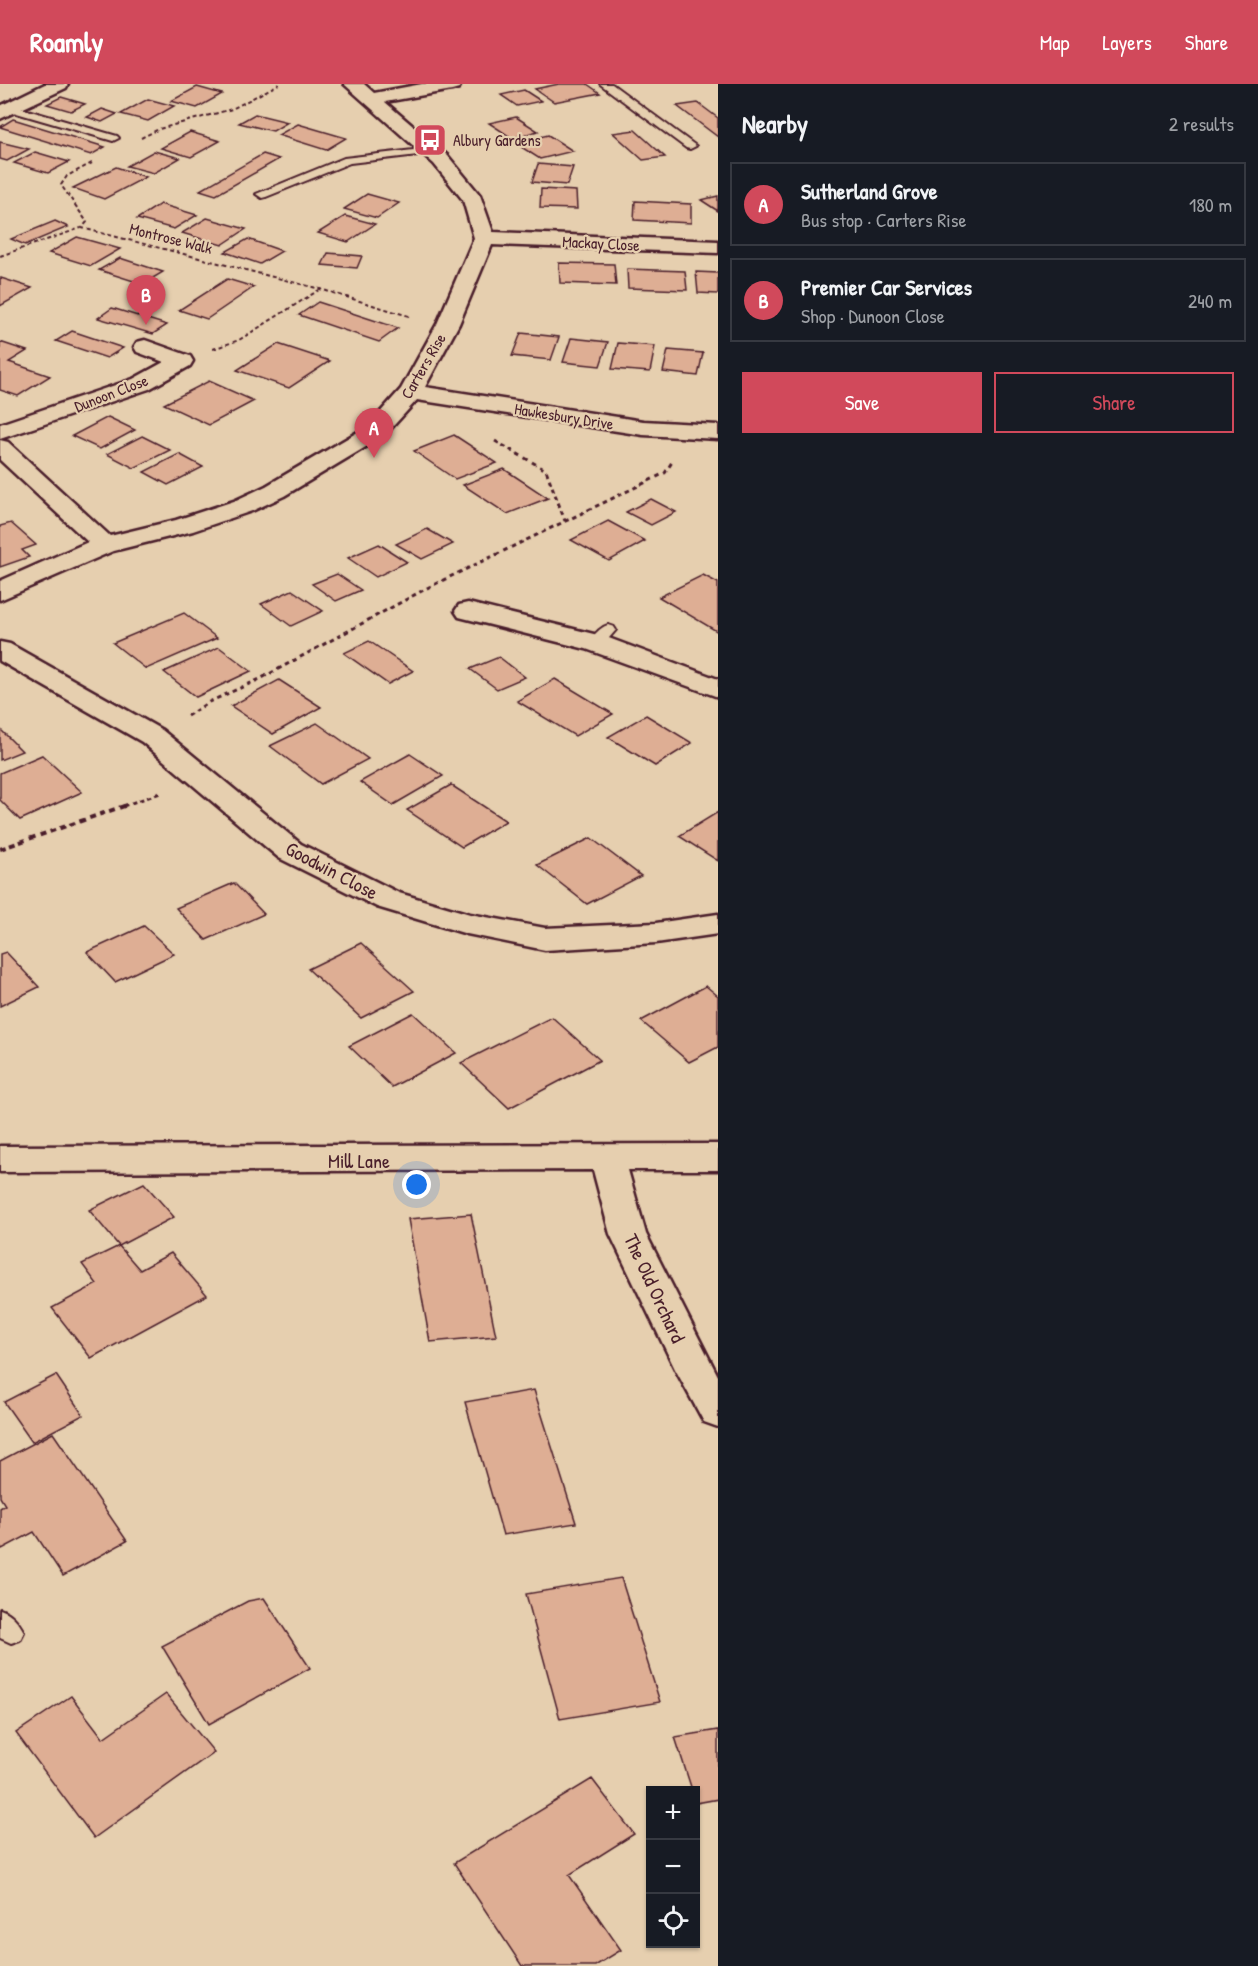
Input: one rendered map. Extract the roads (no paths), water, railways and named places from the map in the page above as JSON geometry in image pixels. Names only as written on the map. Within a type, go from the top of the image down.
[{"type":"street","points":[[5,110],[59,84]]},
{"type":"street","points":[[353,84],[441,160],[473,199],[484,238]]},
{"type":"street","points":[[371,99],[452,84]]},
{"type":"street","name":"Mackay Close","points":[[484,238],[718,247]]},
{"type":"street","name":"Carters Rise","points":[[0,592],[24,579],[104,545],[184,526],[243,506],[275,491],[376,431],[411,392],[448,324],[484,238]]},
{"type":"street","name":"Dunoon Close","points":[[0,432],[141,384],[182,361],[145,347]]},
{"type":"street","name":"Hawkesbury Drive","points":[[411,392],[643,428],[718,432]]},
{"type":"street","points":[[4,455],[89,528],[104,545]]},
{"type":"street","points":[[468,611],[602,636],[718,689]]},
{"type":"street","name":"Goodwin Close","points":[[0,650],[152,736],[290,850],[388,900],[467,924],[545,939],[656,933],[718,924]]},
{"type":"street","name":"Mill Lane","points":[[0,1160],[718,1157]]},
{"type":"street","name":"The Old Orchard","points":[[607,1159],[628,1234],[694,1370],[718,1411]]},
{"type":"lane","points":[[605,84],[690,146]]},
{"type":"lane","points":[[5,110],[113,138]]},
{"type":"lane","points":[[262,194],[348,160],[431,151]]},
{"type":"place","name":"Albury Gardens","points":[[430,140]]},
{"type":"place","name":"Premier Car Services","points":[[146,325]]},
{"type":"place","name":"Sutherland Grove","points":[[374,458]]}]
